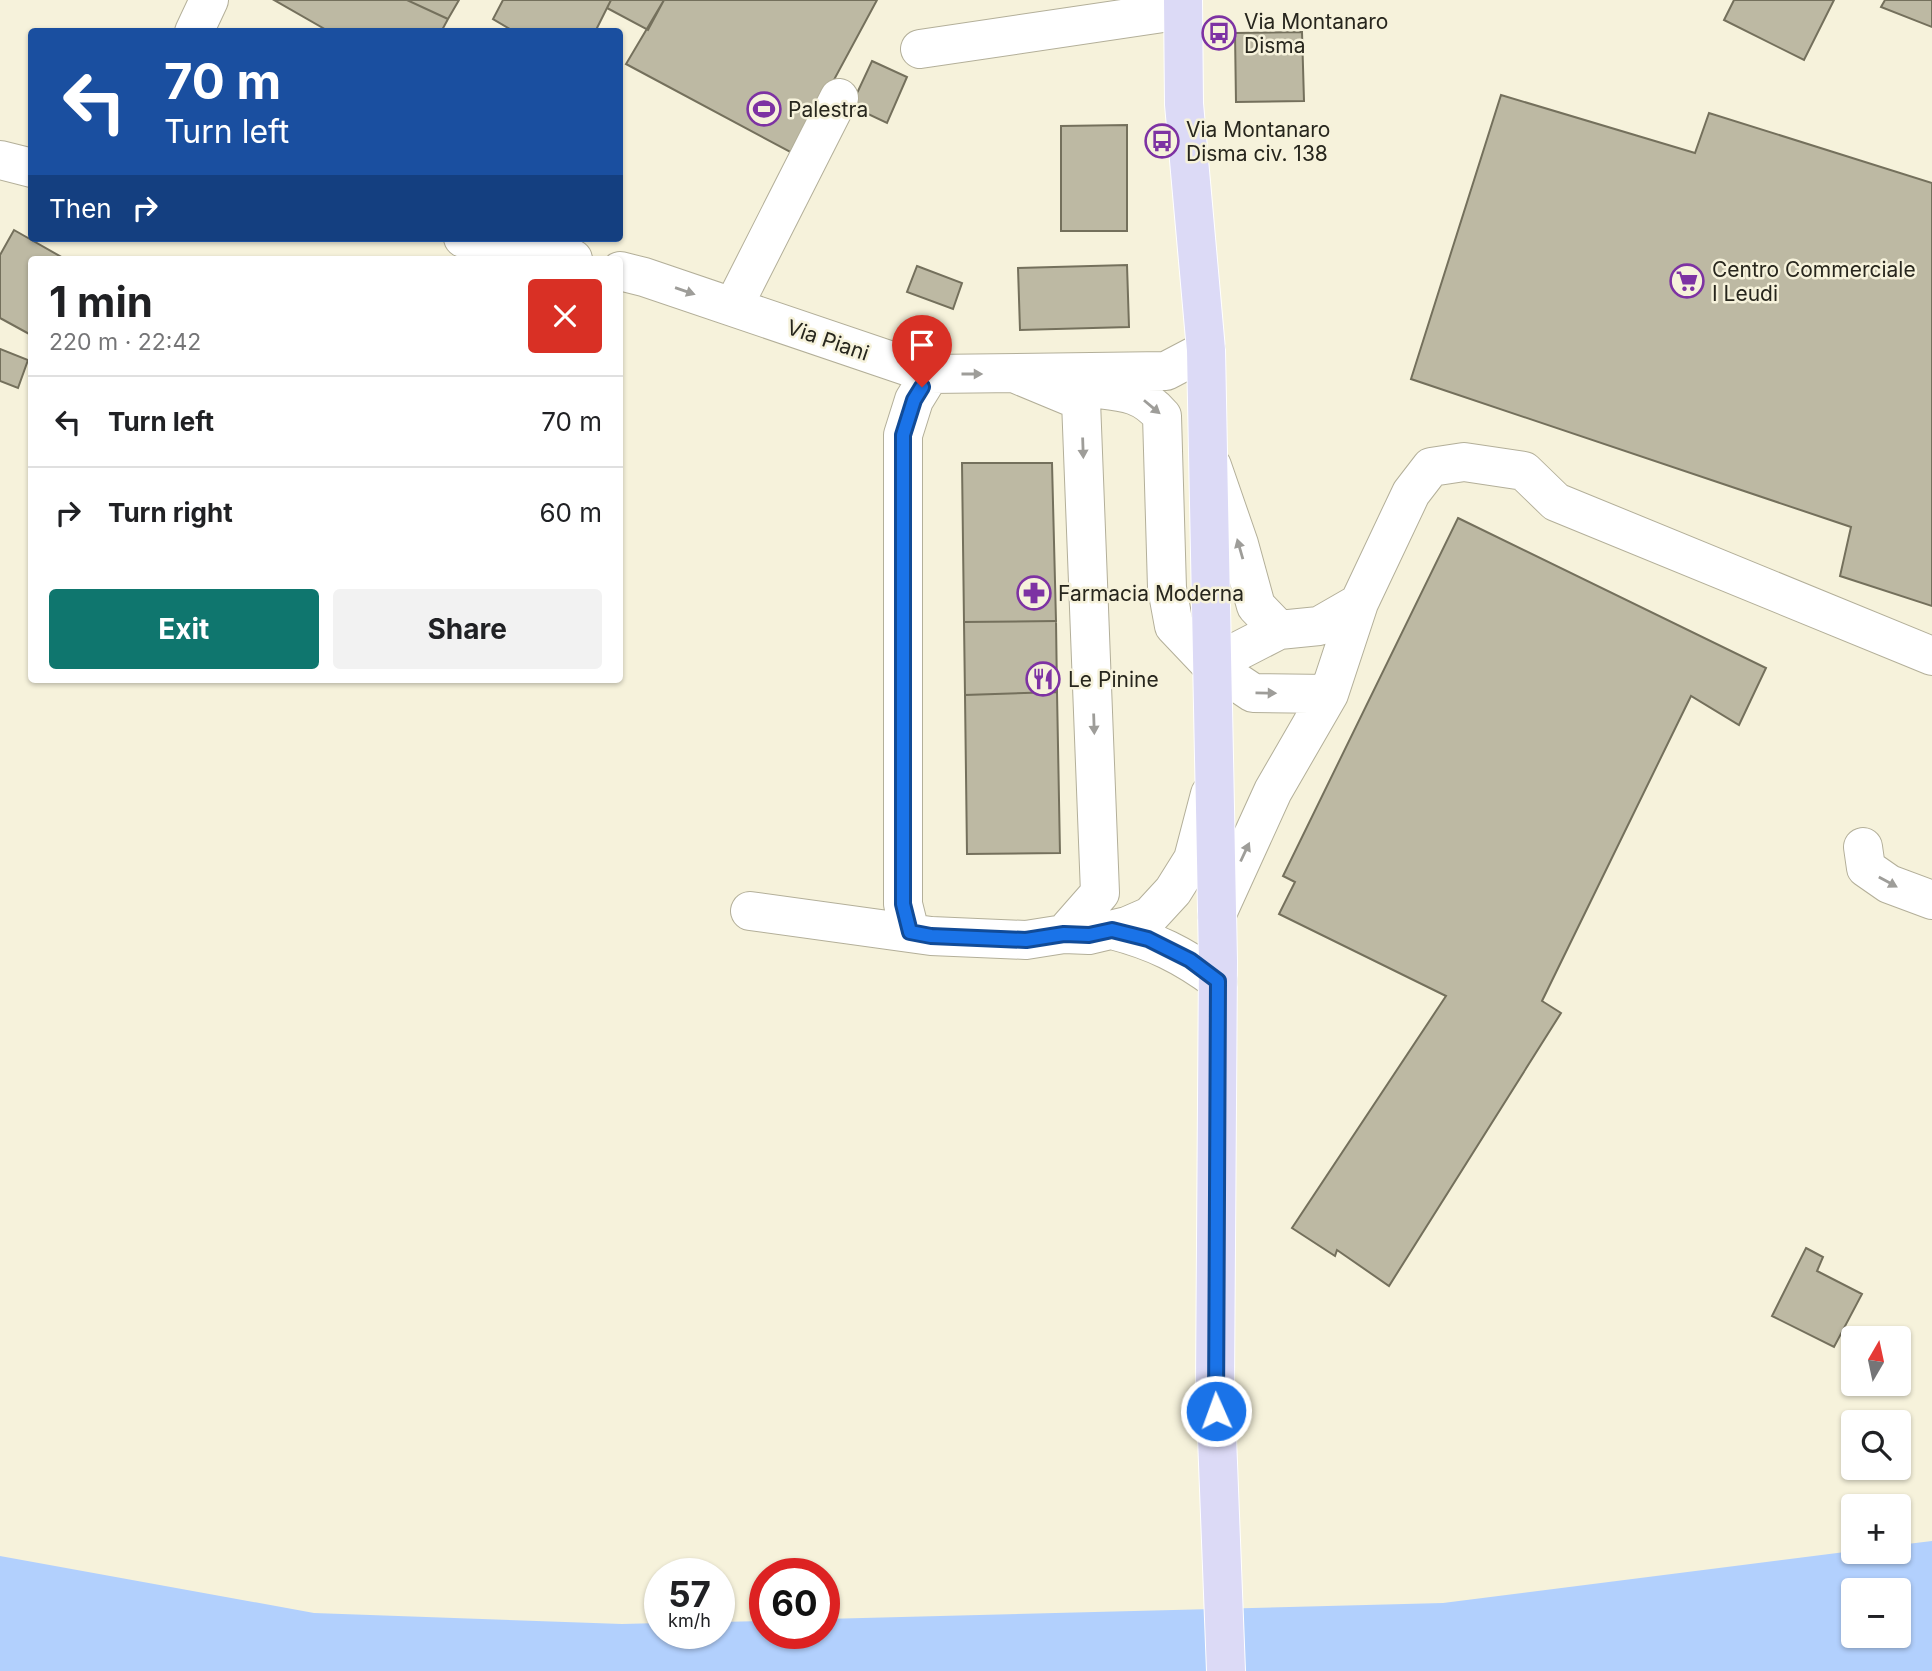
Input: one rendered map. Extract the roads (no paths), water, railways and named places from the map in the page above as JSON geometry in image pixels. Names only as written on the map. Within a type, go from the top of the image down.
[{"type":"main road","points":[[1183,5],[1184,104],[1206,350],[1218,981],[1215,1385],[1226,1671]]},
{"type":"street","points":[[196,28],[209,0]]},
{"type":"street","points":[[920,49],[1183,5]]},
{"type":"street","points":[[733,307],[839,98]]},
{"type":"street","points":[[0,160],[28,167]]},
{"type":"street","points":[[492,242],[561,256]]},
{"type":"street","name":"Via Piani","points":[[623,272],[930,374],[1166,370],[1206,350]]},
{"type":"street","points":[[910,932],[903,904],[903,435],[914,400],[930,374]]},
{"type":"street","points":[[1016,374],[1073,386],[1126,392],[1151,403],[1162,416],[1167,588],[1174,626],[1211,665],[1253,693],[1329,694]]},
{"type":"street","points":[[1016,374],[1081,401],[1100,892],[1064,934]]},
{"type":"street","points":[[1206,449],[1256,606],[1279,630]]},
{"type":"street","points":[[1217,914],[1273,791],[1329,694],[1359,603],[1411,493],[1431,467],[1464,462],[1524,471],[1556,502],[1932,656]]},
{"type":"street","points":[[1211,665],[1279,630],[1319,626],[1359,603]]},
{"type":"street","points":[[750,911],[931,936],[1026,940],[1064,934],[1089,935],[1127,926],[1150,916],[1173,891],[1193,859],[1213,778]]},
{"type":"street","points":[[1863,846],[1866,868],[1889,884],[1932,900]]},
{"type":"street","points":[[1112,930],[1148,939],[1190,960],[1218,981]]},
{"type":"water","points":[[1932,1541],[1932,1671],[0,1671],[0,1556],[314,1613],[644,1623],[644,1649],[735,1649],[735,1622],[749,1621],[749,1649],[840,1649],[840,1619],[1443,1603],[1841,1553],[1841,1564],[1911,1564],[1911,1544]]},
{"type":"place","name":"Via Montanaro Disma","points":[[1219,33]]},
{"type":"place","name":"Palestra","points":[[764,109]]},
{"type":"place","name":"Via Montanaro Disma civ. 138","points":[[1162,141]]},
{"type":"place","name":"Centro Commerciale I Leudi","points":[[1687,281]]},
{"type":"place","name":"Farmacia Moderna","points":[[1034,593]]},
{"type":"place","name":"Le Pinine","points":[[1043,679]]}]
